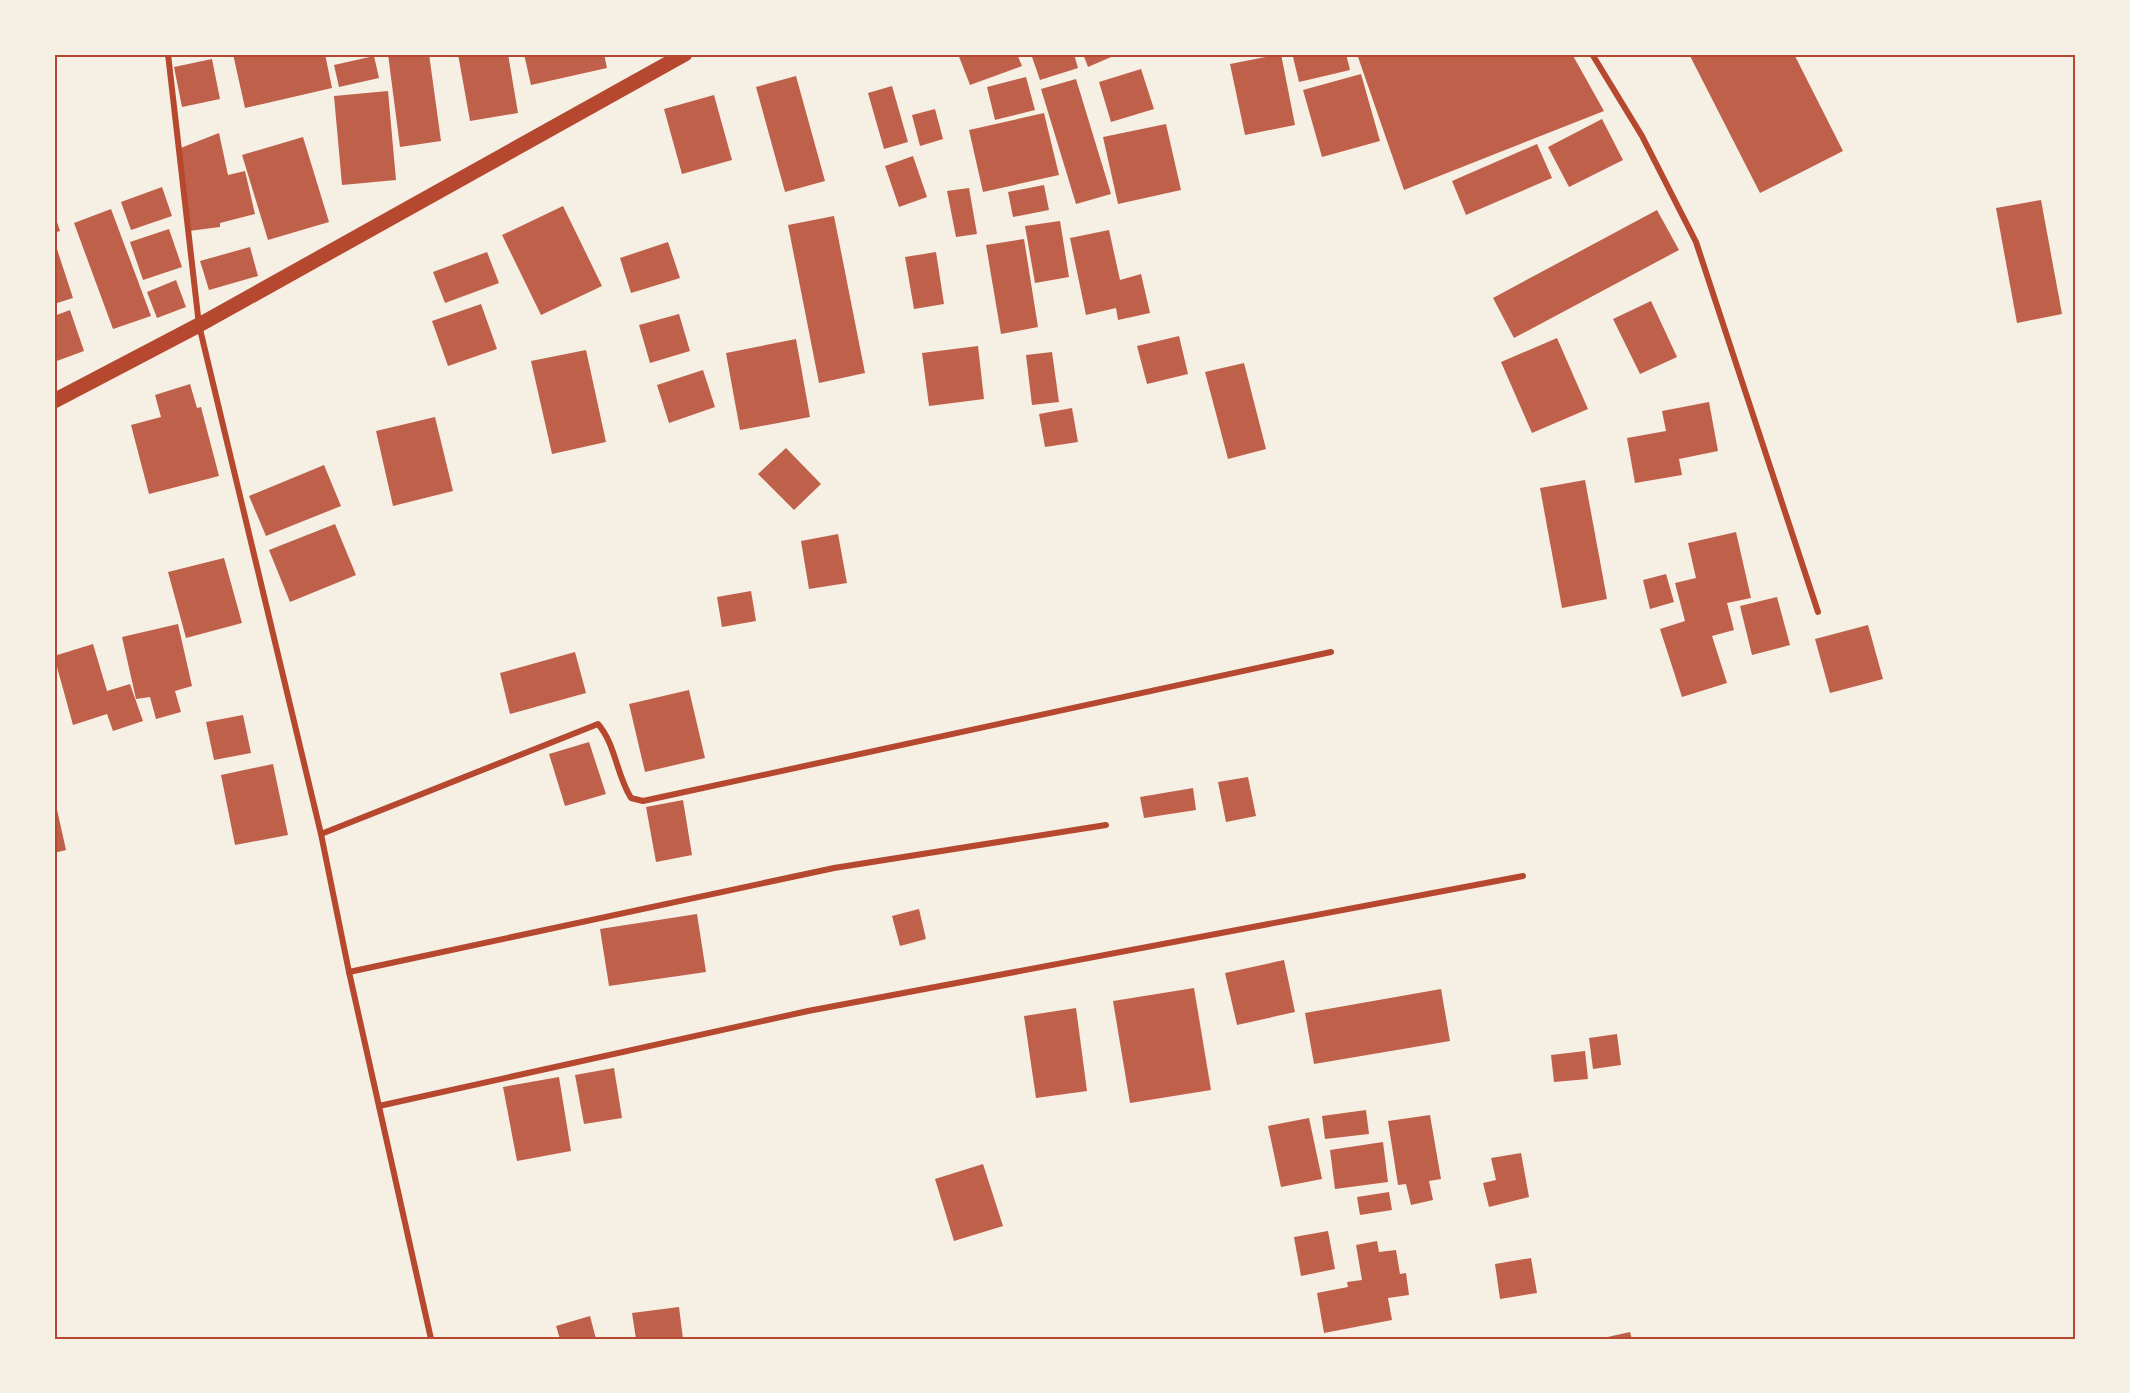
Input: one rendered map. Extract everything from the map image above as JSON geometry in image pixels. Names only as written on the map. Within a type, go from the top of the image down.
[{"type":"main road","points":[[54,401],[199,325],[685,54]]},
{"type":"street","points":[[168,54],[199,325],[321,834],[349,972],[431,1339]]},
{"type":"street","points":[[1592,54],[1642,136],[1696,243],[1818,612]]},
{"type":"street","points":[[321,834],[597,724],[608,736],[623,785],[631,798],[644,801],[1331,652]]},
{"type":"street","points":[[349,972],[834,868],[1106,825]]},
{"type":"street","points":[[379,1106],[808,1011],[1523,876]]},
{"type":"building","points":[[233,54],[325,54],[332,88],[245,108]]},
{"type":"building","points":[[388,54],[429,54],[441,141],[400,147]]},
{"type":"building","points":[[458,54],[508,54],[518,113],[470,121]]},
{"type":"building","points":[[524,54],[604,54],[607,68],[531,85]]},
{"type":"building","points":[[958,54],[1017,54],[1022,66],[970,85]]},
{"type":"building","points":[[1031,54],[1074,54],[1078,68],[1040,80]]},
{"type":"building","points":[[1083,54],[1118,54],[1088,67]]},
{"type":"building","points":[[1281,54],[1295,125],[1245,135],[1230,64]]},
{"type":"building","points":[[1307,54],[1346,54],[1350,70],[1299,82],[1293,57]]},
{"type":"building","points":[[1357,54],[1572,54],[1604,111],[1404,190]]},
{"type":"building","points":[[1689,54],[1794,54],[1843,151],[1760,193]]},
{"type":"building","points":[[374,56],[379,78],[339,87],[334,65]]},
{"type":"building","points":[[212,59],[220,99],[182,107],[174,67]]},
{"type":"building","points":[[1141,69],[1154,109],[1111,122],[1099,82]]},
{"type":"building","points":[[1361,74],[1380,141],[1322,157],[1303,90]]},
{"type":"building","points":[[796,76],[825,181],[785,192],[756,87]]},
{"type":"building","points":[[1026,77],[1035,110],[995,120],[987,87]]},
{"type":"building","points":[[1076,79],[1111,194],[1076,204],[1041,89]]},
{"type":"building","points":[[892,86],[908,142],[884,149],[868,93]]},
{"type":"building","points":[[388,91],[396,180],[342,185],[334,96]]},
{"type":"building","points":[[714,95],[732,160],[682,174],[664,109]]},
{"type":"building","points":[[935,109],[943,139],[920,146],[912,115]]},
{"type":"building","points":[[1044,113],[1059,175],[983,192],[969,130]]},
{"type":"building","points":[[1602,119],[1623,160],[1569,187],[1548,147]]},
{"type":"building","points":[[1166,124],[1181,190],[1118,204],[1103,137]]},
{"type":"building","points":[[219,133],[228,175],[245,171],[255,214],[220,223],[220,227],[189,231],[178,149]]},
{"type":"building","points":[[303,137],[329,222],[268,240],[242,155]]},
{"type":"building","points":[[1537,144],[1552,178],[1466,215],[1452,181]]},
{"type":"building","points":[[913,156],[927,197],[899,207],[885,166]]},
{"type":"building","points":[[1044,185],[1049,210],[1013,217],[1008,192]]},
{"type":"building","points":[[162,187],[172,216],[131,230],[121,202]]},
{"type":"building","points":[[969,188],[977,234],[956,237],[947,191]]},
{"type":"building","points":[[2041,200],[2062,314],[2017,323],[1996,208]]},
{"type":"building","points":[[563,206],[602,286],[541,315],[502,235]]},
{"type":"building","points":[[111,209],[151,316],[113,329],[74,223]]},
{"type":"building","points":[[1657,210],[1679,250],[1514,338],[1493,298]]},
{"type":"building","points":[[54,213],[60,231],[54,233]]},
{"type":"building","points":[[834,216],[865,373],[819,383],[788,225]]},
{"type":"building","points":[[1060,221],[1069,277],[1035,283],[1025,226]]},
{"type":"building","points":[[169,229],[182,267],[143,280],[130,242]]},
{"type":"building","points":[[1109,230],[1120,280],[1141,274],[1150,313],[1118,320],[1116,308],[1086,315],[1070,238]]},
{"type":"building","points":[[1024,239],[1038,327],[1001,334],[986,245]]},
{"type":"building","points":[[54,240],[73,298],[54,304]]},
{"type":"building","points":[[668,242],[680,278],[631,293],[620,258]]},
{"type":"building","points":[[250,247],[258,276],[209,290],[200,261]]},
{"type":"building","points":[[487,252],[499,283],[445,303],[433,272]]},
{"type":"building","points":[[936,252],[944,304],[914,309],[905,257]]},
{"type":"building","points":[[176,280],[186,307],[157,318],[147,292]]},
{"type":"building","points":[[1651,301],[1677,357],[1640,374],[1613,319]]},
{"type":"building","points":[[481,304],[497,349],[448,366],[432,321]]},
{"type":"building","points":[[70,310],[84,351],[54,362],[54,316]]},
{"type":"building","points":[[679,314],[690,351],[650,363],[639,325]]},
{"type":"building","points":[[1179,336],[1188,374],[1147,384],[1137,346]]},
{"type":"building","points":[[1557,338],[1588,409],[1532,433],[1501,362]]},
{"type":"building","points":[[796,339],[810,417],[740,430],[726,353]]},
{"type":"building","points":[[978,346],[984,399],[929,406],[922,353]]},
{"type":"building","points":[[586,350],[606,442],[552,454],[531,361]]},
{"type":"building","points":[[1052,352],[1059,402],[1032,405],[1026,355]]},
{"type":"building","points":[[1244,363],[1266,449],[1228,459],[1205,372]]},
{"type":"building","points":[[703,370],[715,407],[669,423],[657,385]]},
{"type":"building","points":[[190,384],[197,408],[201,407],[219,476],[149,494],[131,425],[161,417],[155,395]]},
{"type":"building","points":[[1709,402],[1718,451],[1679,459],[1682,475],[1635,483],[1627,438],[1666,431],[1662,411]]},
{"type":"building","points":[[1072,408],[1078,442],[1045,447],[1039,414]]},
{"type":"building","points":[[435,417],[453,491],[393,506],[376,431]]},
{"type":"building","points":[[786,448],[821,484],[794,510],[758,474]]},
{"type":"building","points":[[324,465],[341,506],[266,536],[249,496]]},
{"type":"building","points":[[1585,480],[1607,599],[1562,608],[1540,488]]},
{"type":"building","points":[[335,524],[356,575],[290,602],[269,550]]},
{"type":"building","points":[[1736,532],[1751,598],[1727,603],[1734,630],[1712,636],[1727,683],[1682,697],[1660,629],[1685,621],[1675,583],[1696,578],[1688,543]]},
{"type":"building","points":[[838,534],[847,583],[809,589],[801,541]]},
{"type":"building","points":[[224,558],[242,623],[186,638],[168,572]]},
{"type":"building","points":[[1666,574],[1674,602],[1650,609],[1643,580]]},
{"type":"building","points":[[751,591],[756,621],[722,627],[717,597]]},
{"type":"building","points":[[1777,597],[1790,645],[1752,655],[1740,606]]},
{"type":"building","points":[[178,624],[192,686],[175,691],[181,712],[156,719],[150,697],[136,699],[122,637]]},
{"type":"building","points":[[1868,625],[1883,679],[1830,693],[1815,639]]},
{"type":"building","points":[[93,644],[107,691],[130,684],[143,721],[113,731],[107,714],[73,725],[54,656]]},
{"type":"building","points":[[575,652],[586,693],[510,714],[500,673]]},
{"type":"building","points":[[689,690],[705,758],[645,772],[629,704]]},
{"type":"building","points":[[243,715],[251,753],[214,760],[206,722]]},
{"type":"building","points":[[589,742],[606,794],[565,806],[549,754]]},
{"type":"building","points":[[273,764],[288,835],[235,845],[221,775]]},
{"type":"building","points":[[1248,777],[1256,816],[1226,822],[1218,782]]},
{"type":"building","points":[[1193,788],[1196,810],[1144,818],[1140,797]]},
{"type":"building","points":[[54,796],[66,850],[54,853]]},
{"type":"building","points":[[683,800],[692,855],[656,862],[646,807]]},
{"type":"building","points":[[919,909],[926,939],[900,946],[892,916]]},
{"type":"building","points":[[697,914],[706,972],[609,986],[600,929]]},
{"type":"building","points":[[1284,960],[1295,1012],[1237,1025],[1225,973]]},
{"type":"building","points":[[1194,988],[1211,1090],[1130,1103],[1113,1001]]},
{"type":"building","points":[[1441,989],[1450,1041],[1314,1064],[1305,1013]]},
{"type":"building","points":[[1076,1008],[1087,1091],[1036,1098],[1024,1016]]},
{"type":"building","points":[[1617,1034],[1621,1065],[1593,1069],[1589,1038]]},
{"type":"building","points":[[1585,1051],[1588,1079],[1554,1082],[1551,1055]]},
{"type":"building","points":[[614,1068],[622,1118],[584,1124],[575,1075]]},
{"type":"building","points":[[559,1077],[571,1151],[517,1161],[503,1087]]},
{"type":"building","points":[[1366,1110],[1369,1134],[1325,1139],[1322,1116]]},
{"type":"building","points":[[1430,1115],[1441,1179],[1429,1181],[1433,1200],[1411,1205],[1406,1184],[1398,1185],[1388,1121]]},
{"type":"building","points":[[1309,1118],[1322,1179],[1281,1187],[1268,1126]]},
{"type":"building","points":[[1383,1142],[1388,1182],[1335,1189],[1330,1150]]},
{"type":"building","points":[[1521,1153],[1529,1197],[1489,1207],[1483,1183],[1496,1180],[1491,1158]]},
{"type":"building","points":[[983,1164],[1003,1226],[954,1241],[935,1179]]},
{"type":"building","points":[[1389,1192],[1392,1210],[1360,1215],[1357,1197]]},
{"type":"building","points":[[1328,1231],[1335,1269],[1301,1276],[1294,1237]]},
{"type":"building","points":[[1377,1241],[1379,1252],[1396,1250],[1400,1274],[1406,1273],[1409,1295],[1388,1298],[1392,1320],[1324,1333],[1317,1293],[1348,1287],[1347,1282],[1362,1280],[1356,1245]]},
{"type":"building","points":[[1531,1258],[1537,1293],[1500,1299],[1495,1264]]},
{"type":"building","points":[[679,1307],[683,1339],[636,1339],[632,1313]]},
{"type":"building","points":[[590,1316],[596,1339],[560,1339],[556,1326]]},
{"type":"building","points":[[1630,1332],[1632,1339],[1603,1339],[1603,1338]]}]
